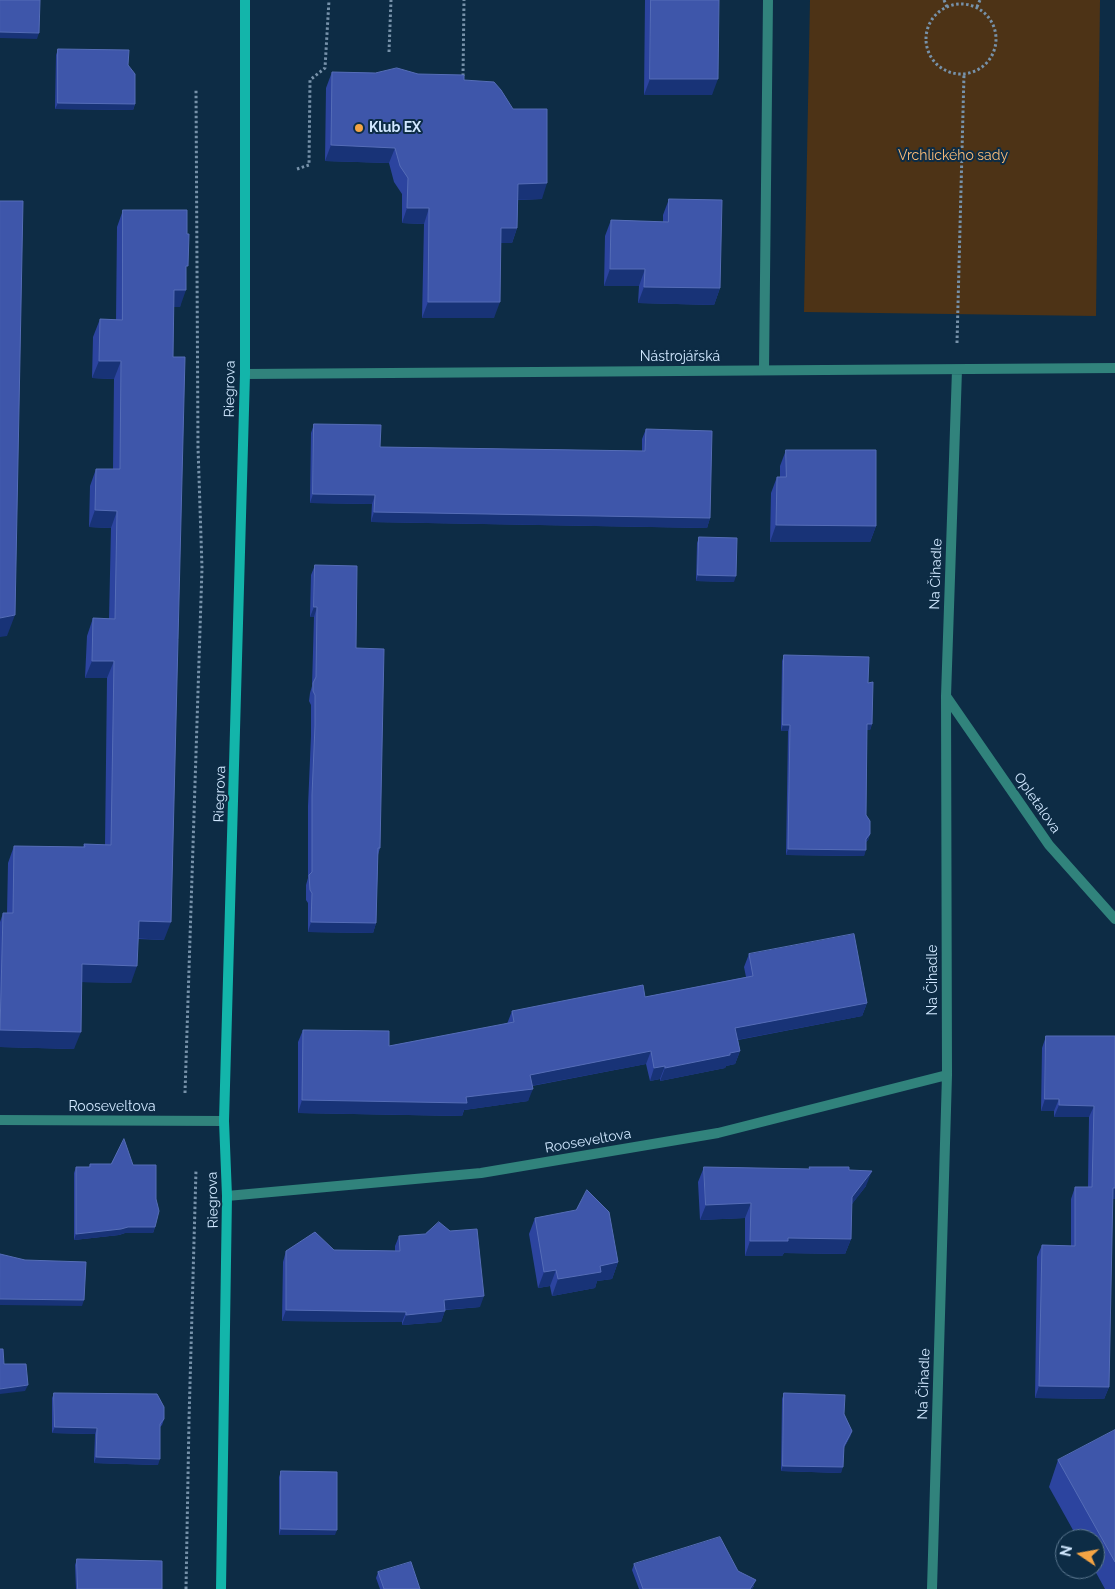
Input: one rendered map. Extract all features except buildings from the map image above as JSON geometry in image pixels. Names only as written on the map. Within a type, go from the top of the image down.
[{"type":"street","name":"Riegrova","points":[[221,1589],[227,1196],[224,1121],[245,374],[245,0]]},
{"type":"street","points":[[764,370],[768,0]]},
{"type":"street","name":"Nástrojářská","points":[[245,374],[1115,368]]},
{"type":"street","name":"Na Čihadle","points":[[932,1589],[947,1076],[946,696],[957,370]]},
{"type":"street","name":"Opletalova","points":[[946,696],[1049,845],[1115,919]]},
{"type":"street","name":"Rooseveltova","points":[[227,1196],[481,1173],[718,1133],[947,1076]]},
{"type":"street","name":"Rooseveltova","points":[[0,1120],[224,1121]]},
{"type":"path","points":[[297,169],[308,165],[310,80],[325,68],[329,0]]},
{"type":"path","points":[[389,52],[391,0]]},
{"type":"path","points":[[463,76],[464,0]]},
{"type":"path","points":[[944,0],[947,7]]},
{"type":"path","points":[[977,7],[980,0]]},
{"type":"path","points":[[956,4],[977,7],[990,19],[996,30],[993,54],[986,64],[976,71],[964,74],[943,69],[930,53],[926,42],[931,21],[947,7],[956,4]]},
{"type":"path","points":[[957,370],[964,74]]},
{"type":"path","points":[[184,1121],[202,568],[198,437],[196,89]]},
{"type":"path","points":[[186,1589],[196,1165]]},
{"type":"green space","name":"Vrchlického sady","points":[[810,0],[1100,0],[1096,316],[804,312]]},
{"type":"place","name":"Klub EX","points":[[359,128]]}]
